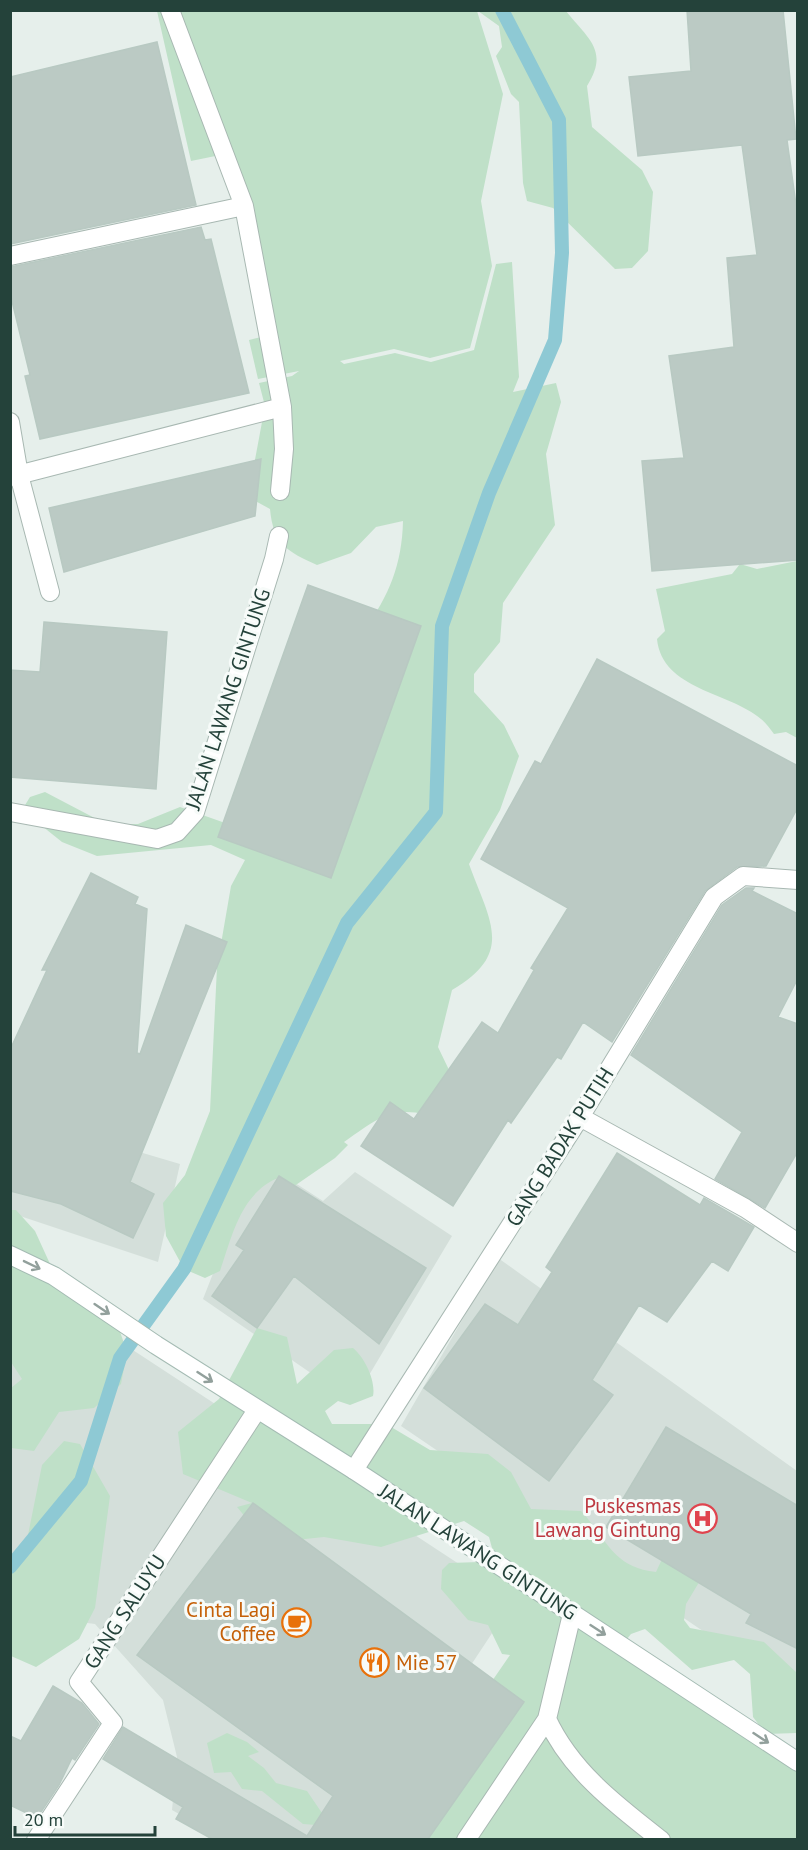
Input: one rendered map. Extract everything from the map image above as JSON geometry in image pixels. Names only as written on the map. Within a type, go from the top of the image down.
[{"type":"street","points":[[170,10],[244,207],[282,407],[284,449],[280,491]]},
{"type":"street","points":[[10,256],[244,207]]},
{"type":"street","points":[[15,476],[282,407]]},
{"type":"street","points":[[10,422],[15,476],[50,592]]},
{"type":"street","name":"JALAN LAWANG GINTUNG","points":[[10,812],[157,839],[177,832],[195,812],[274,559],[279,536]]},
{"type":"street","name":"GANG BADAK PUTIH","points":[[354,1470],[580,1117],[714,897],[743,876],[798,880]]},
{"type":"street","points":[[580,1117],[745,1208],[798,1243]]},
{"type":"street","name":"JALAN LAWANG GINTUNG","points":[[10,1255],[54,1276],[156,1345],[354,1470],[798,1762]]},
{"type":"street","name":"GANG SALUYU","points":[[36,1839],[113,1723],[79,1682],[257,1410]]},
{"type":"street","points":[[466,1839],[547,1719],[572,1614]]},
{"type":"street","points":[[547,1719],[581,1773],[621,1809],[661,1839]]},
{"type":"shaded area","points":[[11,1114],[180,1164],[158,1262],[11,1213]]},
{"type":"shaded area","points":[[258,1159],[323,1201],[355,1172],[452,1236],[353,1402],[203,1299]]},
{"type":"shaded area","points":[[498,1258],[797,1471],[797,1695],[401,1426]]},
{"type":"shaded area","points":[[10,1290],[52,1297],[514,1600],[356,1839],[223,1839],[172,1810],[177,1757],[163,1700],[95,1624],[11,1613]]},
{"type":"green space","points":[[157,11],[477,11],[503,94],[481,201],[492,266],[470,348],[430,358],[394,349],[340,361],[344,364],[395,353],[431,362],[474,350],[496,264],[512,262],[519,377],[513,392],[556,383],[561,402],[546,454],[555,525],[503,603],[500,642],[474,674],[474,692],[504,725],[519,756],[500,810],[469,864],[484,902],[492,934],[491,949],[484,963],[472,976],[452,990],[438,1047],[461,1095],[448,1120],[416,1112],[392,1114],[371,1124],[344,1142],[348,1145],[335,1158],[290,1189],[278,1178],[265,1185],[255,1194],[240,1217],[220,1271],[205,1278],[184,1269],[166,1236],[163,1203],[185,1175],[210,1111],[217,967],[231,886],[245,860],[211,845],[97,856],[62,842],[22,810],[30,797],[45,792],[106,824],[138,824],[180,807],[242,829],[387,592],[397,565],[403,521],[376,527],[351,553],[317,565],[290,551],[275,531],[270,509],[248,497],[265,406],[259,383],[292,376],[299,371],[258,379],[249,340],[277,333],[230,153],[191,161]]},
{"type":"green space","points":[[478,11],[566,11],[593,45],[596,63],[594,74],[587,86],[592,127],[642,170],[653,192],[648,251],[632,268],[615,269],[553,208],[527,201],[523,183],[519,102],[511,94],[496,56],[502,47],[499,26]]},
{"type":"green space","points":[[797,561],[797,738],[786,732],[774,734],[763,721],[748,710],[699,688],[684,680],[671,669],[662,656],[657,639],[665,631],[656,589],[732,574],[740,564],[757,569]]},
{"type":"green space","points":[[11,1210],[16,1210],[35,1231],[56,1277],[117,1323],[127,1352],[121,1384],[94,1408],[59,1412],[34,1451],[11,1448],[11,1388],[22,1379],[11,1362]]},
{"type":"green space","points":[[257,1328],[287,1337],[297,1384],[334,1350],[353,1348],[362,1358],[369,1370],[373,1384],[373,1396],[350,1405],[338,1401],[325,1411],[332,1424],[386,1424],[430,1450],[488,1454],[511,1472],[531,1509],[581,1511],[612,1550],[630,1564],[656,1572],[670,1542],[704,1574],[686,1604],[684,1620],[690,1628],[764,1642],[797,1673],[797,1733],[766,1734],[753,1717],[750,1674],[734,1660],[692,1670],[645,1629],[631,1634],[618,1650],[797,1772],[797,1839],[383,1839],[510,1655],[502,1654],[488,1625],[468,1620],[441,1589],[442,1570],[449,1563],[480,1562],[492,1548],[489,1537],[464,1521],[381,1547],[324,1537],[267,1543],[237,1507],[252,1503],[183,1474],[178,1432],[219,1399]]},
{"type":"green space","points":[[64,1441],[80,1444],[110,1496],[95,1608],[79,1639],[36,1667],[11,1656],[11,1567],[27,1540],[42,1465]]},
{"type":"green space","points":[[227,1733],[247,1742],[259,1752],[248,1756],[264,1768],[276,1783],[307,1791],[324,1816],[316,1825],[303,1824],[262,1791],[242,1789],[231,1772],[214,1773],[207,1743]]},
{"type":"building","points":[[687,10],[783,10],[796,139],[787,140],[798,219],[798,560],[652,571],[642,461],[684,458],[669,356],[734,347],[727,258],[757,255],[742,145],[638,156],[629,77],[691,71]]},
{"type":"building","points":[[157,42],[196,205],[10,244],[10,77]]},
{"type":"building","points":[[201,227],[205,240],[211,239],[249,393],[40,439],[25,376],[30,375],[10,293],[10,267]]},
{"type":"building","points":[[261,459],[255,516],[64,572],[49,508]]},
{"type":"building","points":[[308,585],[421,626],[331,878],[218,837]]},
{"type":"building","points":[[44,622],[167,632],[156,789],[10,777],[10,670],[40,672]]},
{"type":"building","points":[[597,659],[798,766],[798,807],[766,866],[737,867],[705,891],[612,1042],[583,1022],[561,1059],[557,1057],[511,1123],[508,1120],[453,1206],[361,1146],[390,1102],[414,1119],[482,1022],[498,1033],[534,970],[531,968],[568,908],[481,859],[535,761],[541,764]]},
{"type":"building","points":[[91,873],[138,897],[135,904],[147,909],[137,1053],[140,1054],[186,925],[227,942],[130,1182],[154,1194],[133,1238],[61,1204],[10,1191],[10,1050],[47,970],[42,970]]},
{"type":"building","points":[[746,888],[754,888],[752,891],[798,914],[798,978],[778,1017],[798,1024],[798,1151],[765,1208],[715,1179],[742,1132],[631,1055],[722,905]]},
{"type":"building","points":[[617,1153],[700,1205],[704,1198],[754,1227],[728,1271],[712,1261],[667,1322],[639,1305],[592,1380],[613,1395],[549,1481],[424,1388],[485,1304],[518,1325],[552,1272],[546,1267]]},
{"type":"building","points":[[279,1176],[426,1268],[379,1344],[294,1276],[257,1328],[212,1296],[244,1250],[236,1245]]},
{"type":"building","name":"Puskesmas Lawang Gintung","points":[[666,1427],[798,1506],[798,1649],[746,1623],[751,1614],[606,1527]]},
{"type":"building","points":[[253,1503],[524,1702],[428,1839],[212,1839],[176,1819],[183,1807],[103,1759],[123,1727],[307,1836],[333,1796],[137,1655]]},
{"type":"building","points":[[53,1686],[82,1703],[99,1724],[75,1760],[72,1758],[59,1785],[37,1818],[10,1805],[10,1736],[21,1741]]},
{"type":"waterway","points":[[10,1567],[81,1481],[120,1358],[184,1269],[347,923],[436,812],[442,626],[489,493],[555,340],[562,253],[559,120],[502,10]]},
{"type":"place","name":"Puskesmas Lawang Gintung","points":[[702,1518]]},
{"type":"place","name":"Cinta Lagi Coffee","points":[[297,1622]]},
{"type":"place","name":"Mie 57","points":[[375,1663]]}]
